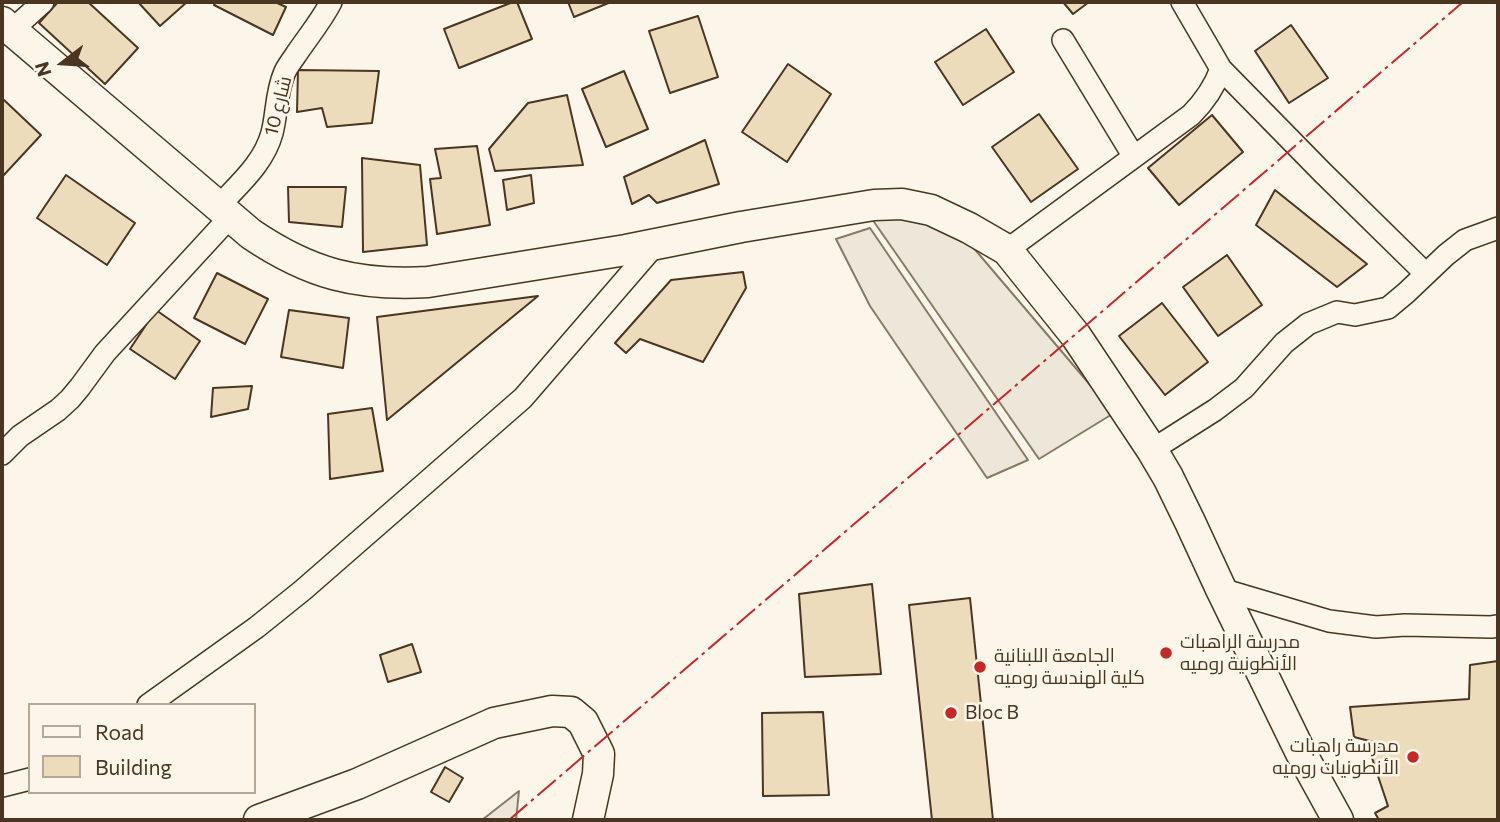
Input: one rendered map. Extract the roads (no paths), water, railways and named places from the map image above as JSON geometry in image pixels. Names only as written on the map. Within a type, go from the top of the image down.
[{"type":"street","points":[[43,2],[6,27],[251,234],[297,262],[348,278],[401,284],[428,282],[874,205],[902,204],[931,210],[1007,250],[1076,337],[1168,477],[1300,751],[1338,820]]},
{"type":"street","name":"شارع 10","points":[[2,454],[27,430],[58,410],[80,387],[104,353],[225,212],[264,154],[272,132],[284,73],[331,2]]},
{"type":"street","points":[[1182,2],[1221,69],[1426,274]]},
{"type":"street","points":[[1063,40],[1134,157]]},
{"type":"street","points":[[1007,250],[1191,115],[1206,100],[1221,69]]},
{"type":"street","points":[[1152,450],[1244,388],[1284,343],[1308,324],[1337,312],[1356,315],[1388,308],[1465,240],[1498,228]]},
{"type":"street","points":[[151,703],[257,627],[303,590],[523,398],[656,244]]},
{"type":"street","points":[[1220,589],[1329,621],[1376,628],[1405,625],[1498,626]]},
{"type":"street","points":[[259,820],[356,784],[494,723],[552,711],[570,712],[583,722],[598,754],[598,774],[588,820]]},
{"type":"street","points":[[2,786],[28,780]]},
{"type":"place","name":"مدرسة الراهبات الأنطونية روميه","points":[[1166,653]]},
{"type":"place","name":"الجامعة اللبنانية كلية الهندسة روميه","points":[[980,667]]},
{"type":"place","name":"Bloc B","points":[[951,713]]},
{"type":"place","name":"مدرسة راهبات الأنطونيات روميه","points":[[1413,757]]}]
